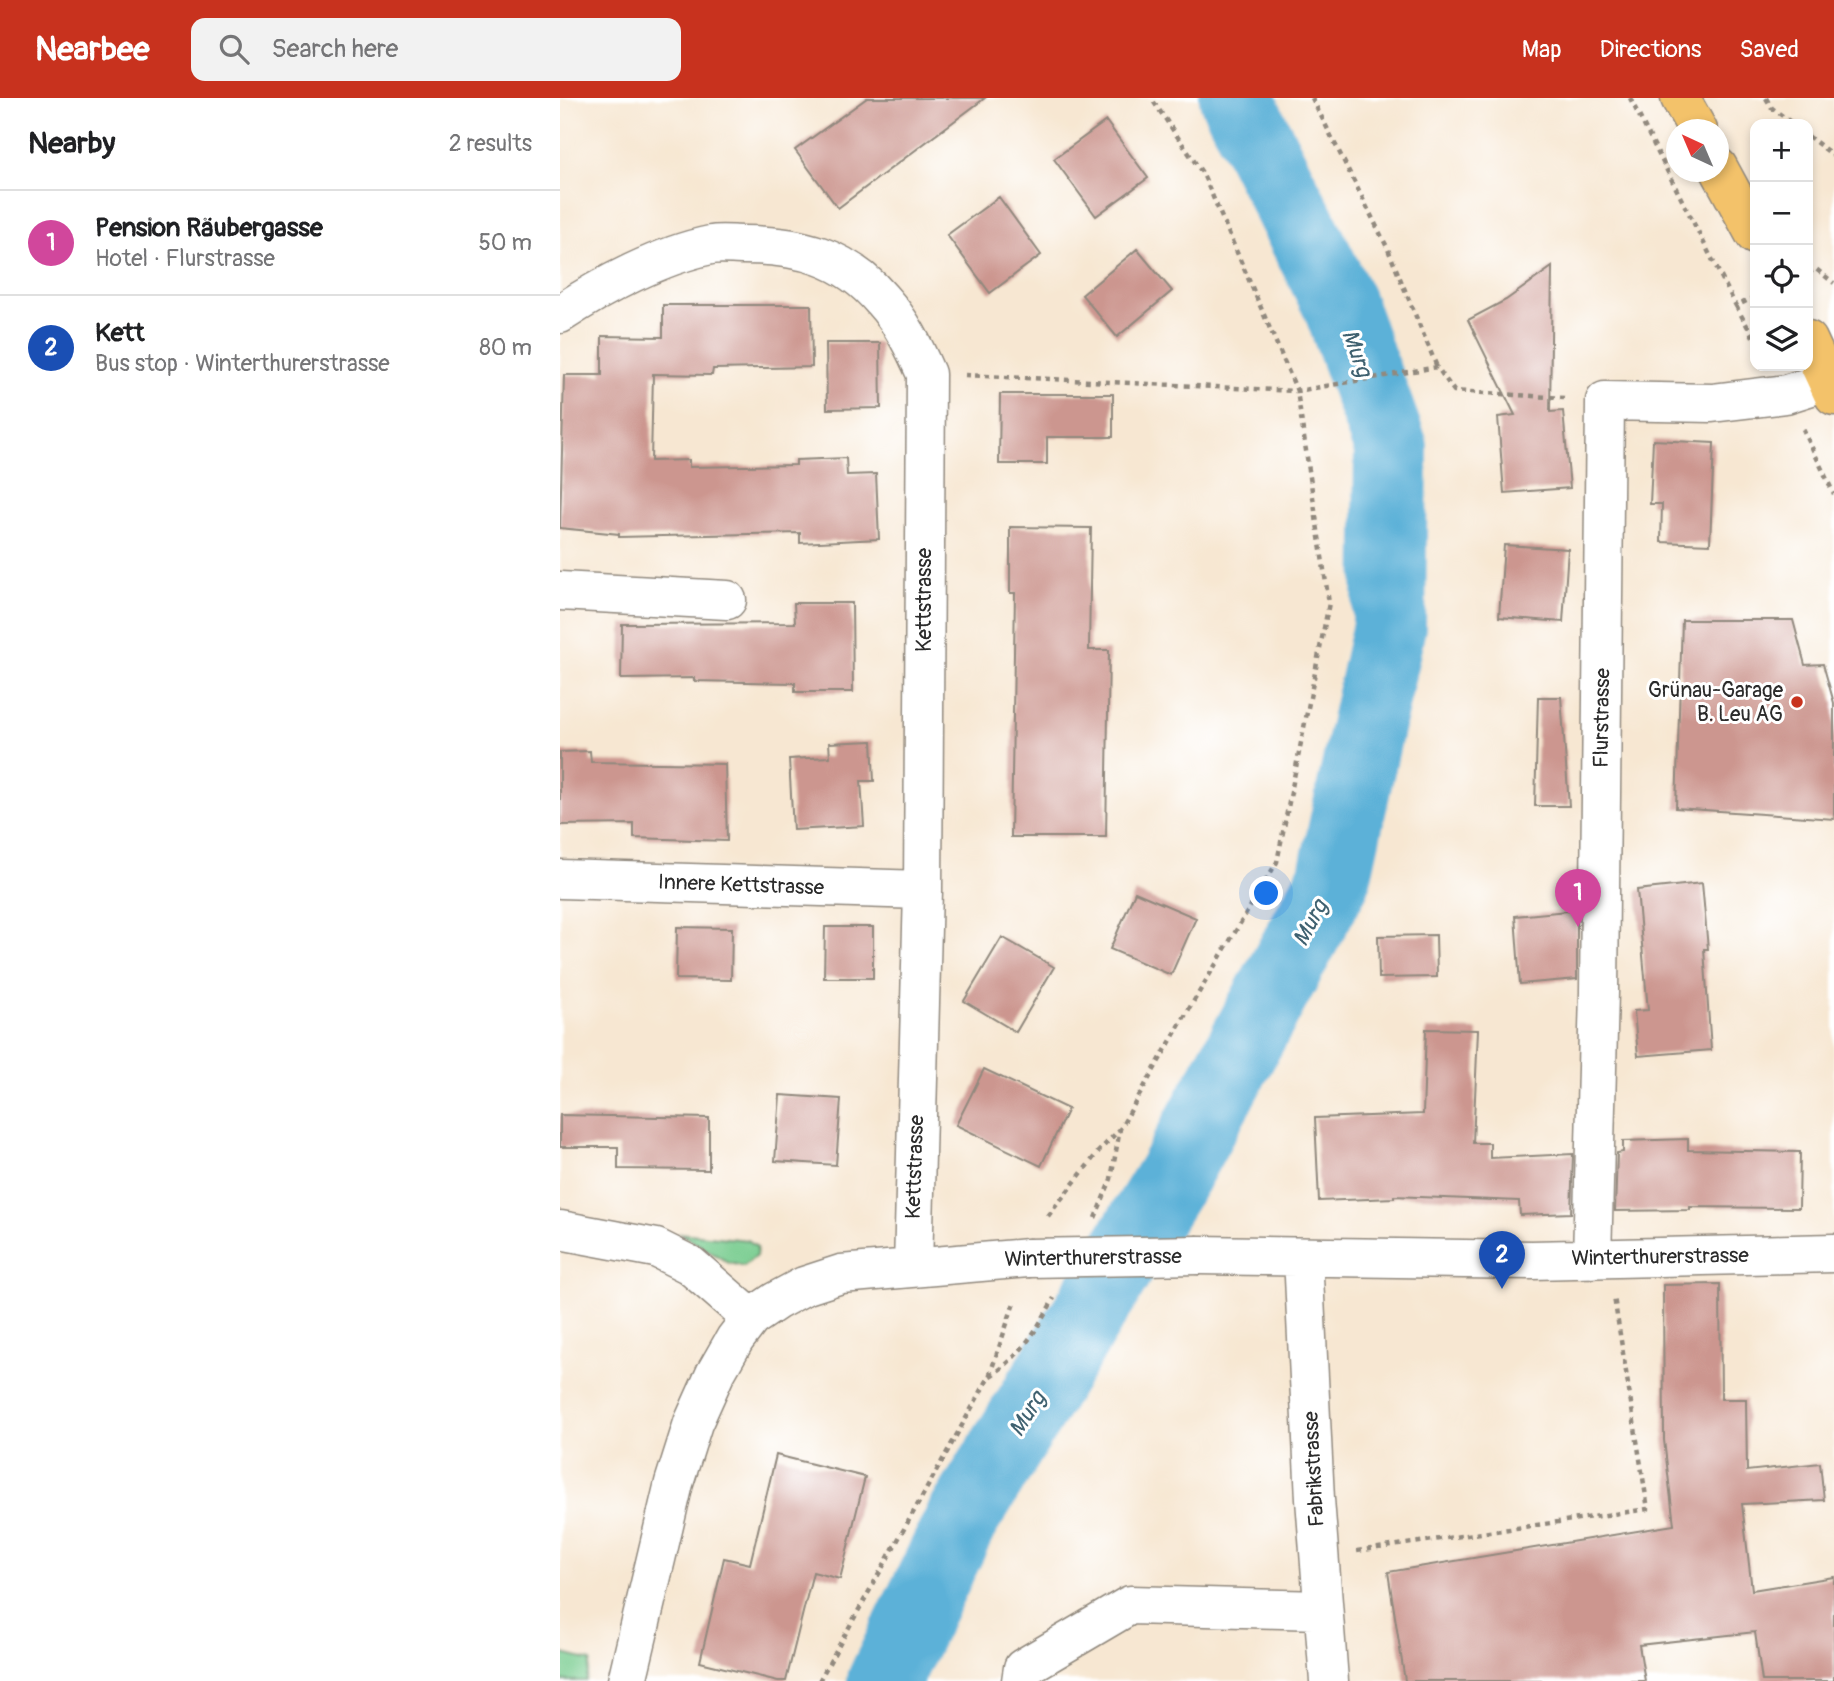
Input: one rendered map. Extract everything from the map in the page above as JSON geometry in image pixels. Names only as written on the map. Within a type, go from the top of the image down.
[{"type":"main road","points":[[1680,98],[1692,119]]},
{"type":"main road","points":[[1726,182],[1750,226]]},
{"type":"main road","points":[[1813,351],[1831,389]]},
{"type":"street","name":"Kettstrasse","points":[[560,314],[594,292],[677,256],[712,245],[776,245],[824,256],[853,273],[882,299],[902,327],[926,374],[923,890],[913,1267]]},
{"type":"street","points":[[1605,401],[1712,403],[1831,389]]},
{"type":"street","name":"Flurstrasse","points":[[1592,1259],[1599,992],[1605,401]]},
{"type":"street","points":[[560,591],[727,600]]},
{"type":"street","name":"Innere Kettstrasse","points":[[560,879],[923,890]]},
{"type":"street","points":[[560,1230],[656,1248],[690,1265],[751,1318]]},
{"type":"street","name":"Winterthurerstrasse","points":[[627,1681],[674,1483],[694,1423],[715,1374],[735,1339],[751,1318],[776,1301],[822,1279],[841,1274],[1028,1258],[1199,1255],[1532,1260],[1834,1253]]},
{"type":"street","name":"Fabrikstrasse","points":[[1303,1257],[1315,1512],[1329,1681]]},
{"type":"street","points":[[1021,1681],[1023,1668],[1130,1605],[1323,1610]]},
{"type":"path","points":[[1093,1223],[1111,1179],[1120,1129],[1277,862],[1329,603],[1297,391],[1203,174],[1151,98]]},
{"type":"path","points":[[1312,98],[1387,247],[1437,367],[1454,391],[1605,401]]},
{"type":"path","points":[[1630,98],[1750,331]]},
{"type":"path","points":[[1766,98],[1772,108],[1786,119]]},
{"type":"path","points":[[1813,139],[1834,156]]},
{"type":"path","points":[[1813,270],[1816,269],[1834,283]]},
{"type":"path","points":[[1736,306],[1750,299]]},
{"type":"path","points":[[926,374],[1297,391],[1437,367]]},
{"type":"path","points":[[1352,1552],[1648,1509],[1614,1297]]},
{"type":"path","points":[[820,1681],[989,1377],[1007,1366],[1028,1341],[1050,1306]]},
{"type":"green space","points":[[679,1233],[748,1240],[757,1247],[756,1256],[744,1266],[729,1263]]},
{"type":"green space","points":[[560,1653],[591,1661],[586,1681],[560,1681]]},
{"type":"building","points":[[867,98],[985,98],[838,208],[795,150]]},
{"type":"building","points":[[1106,121],[1148,178],[1096,216],[1054,159]]},
{"type":"building","points":[[999,197],[1041,255],[990,293],[947,235]]},
{"type":"building","points":[[1137,249],[1172,291],[1117,337],[1082,295]]},
{"type":"building","points":[[1552,267],[1550,412],[1563,411],[1570,488],[1504,493],[1498,417],[1515,415],[1468,320],[1506,300]]},
{"type":"building","points":[[663,305],[811,305],[812,367],[713,369],[712,375],[653,374],[651,461],[689,460],[689,467],[796,465],[796,460],[846,458],[847,475],[876,474],[879,539],[800,543],[800,533],[619,537],[619,534],[560,528],[564,375],[602,375],[602,336],[663,337]]},
{"type":"building","points":[[826,343],[880,343],[881,408],[827,409]]},
{"type":"building","points":[[1000,394],[1113,394],[1113,437],[1047,437],[1047,464],[999,464]]},
{"type":"building","points":[[1653,440],[1714,443],[1710,544],[1661,542],[1662,504],[1650,504]]},
{"type":"building","points":[[1010,527],[1091,528],[1089,650],[1109,650],[1106,837],[1011,837],[1015,593],[1010,593]]},
{"type":"building","points":[[1504,545],[1568,549],[1563,622],[1499,617]]},
{"type":"building","points":[[794,603],[852,603],[853,692],[795,692],[795,683],[694,681],[694,678],[621,679],[622,624],[795,623]]},
{"type":"building","points":[[1682,620],[1793,620],[1805,665],[1823,664],[1834,703],[1834,819],[1676,808]]},
{"type":"building","points":[[1538,697],[1561,697],[1569,806],[1535,806]]},
{"type":"building","points":[[872,741],[874,781],[861,781],[864,826],[793,830],[789,759],[830,757],[829,743]]},
{"type":"building","points":[[590,751],[591,762],[725,764],[727,841],[634,838],[634,824],[560,825],[560,752]]},
{"type":"building","points":[[1702,883],[1708,949],[1704,949],[1711,1050],[1638,1056],[1634,1011],[1648,1010],[1637,890]]},
{"type":"building","points":[[1135,892],[1196,918],[1171,975],[1110,949]]},
{"type":"building","points":[[1577,910],[1577,979],[1520,984],[1515,916]]},
{"type":"building","points":[[677,927],[732,928],[731,980],[676,979]]},
{"type":"building","points":[[825,927],[873,927],[873,978],[824,978]]},
{"type":"building","points":[[1436,935],[1437,977],[1379,978],[1378,936]]},
{"type":"building","points":[[1002,937],[1054,967],[1016,1032],[964,1001]]},
{"type":"building","points":[[1426,1029],[1478,1030],[1473,1143],[1490,1143],[1490,1158],[1573,1154],[1571,1213],[1520,1215],[1519,1201],[1394,1196],[1319,1201],[1315,1118],[1423,1114]]},
{"type":"building","points":[[984,1069],[1068,1109],[1041,1166],[956,1125]]},
{"type":"building","points":[[780,1095],[841,1099],[836,1165],[775,1161]]},
{"type":"building","points":[[560,1115],[709,1118],[709,1170],[618,1169],[618,1147],[560,1147]]},
{"type":"building","points":[[1688,1139],[1688,1150],[1800,1152],[1799,1208],[1690,1207],[1690,1210],[1615,1211],[1617,1153],[1623,1152],[1623,1141]]},
{"type":"building","points":[[1720,1284],[1721,1399],[1746,1399],[1747,1471],[1820,1463],[1824,1500],[1742,1504],[1752,1590],[1834,1577],[1834,1681],[1762,1681],[1755,1632],[1639,1645],[1645,1681],[1405,1681],[1388,1572],[1674,1525],[1664,1440],[1663,1285]]},
{"type":"building","points":[[776,1455],[865,1477],[840,1579],[813,1572],[786,1681],[700,1662],[724,1558],[750,1564]]},
{"type":"waterway","name":"Murg","points":[[884,1681],[961,1521],[1174,1174],[1334,879],[1389,626],[1391,448],[1339,304],[1236,98]]},
{"type":"place","name":"Grünau-Garage B. Leu AG","points":[[1797,702]]},
{"type":"place","name":"Pension Räubergasse","points":[[1578,927]]},
{"type":"place","name":"Kett","points":[[1502,1289]]}]
